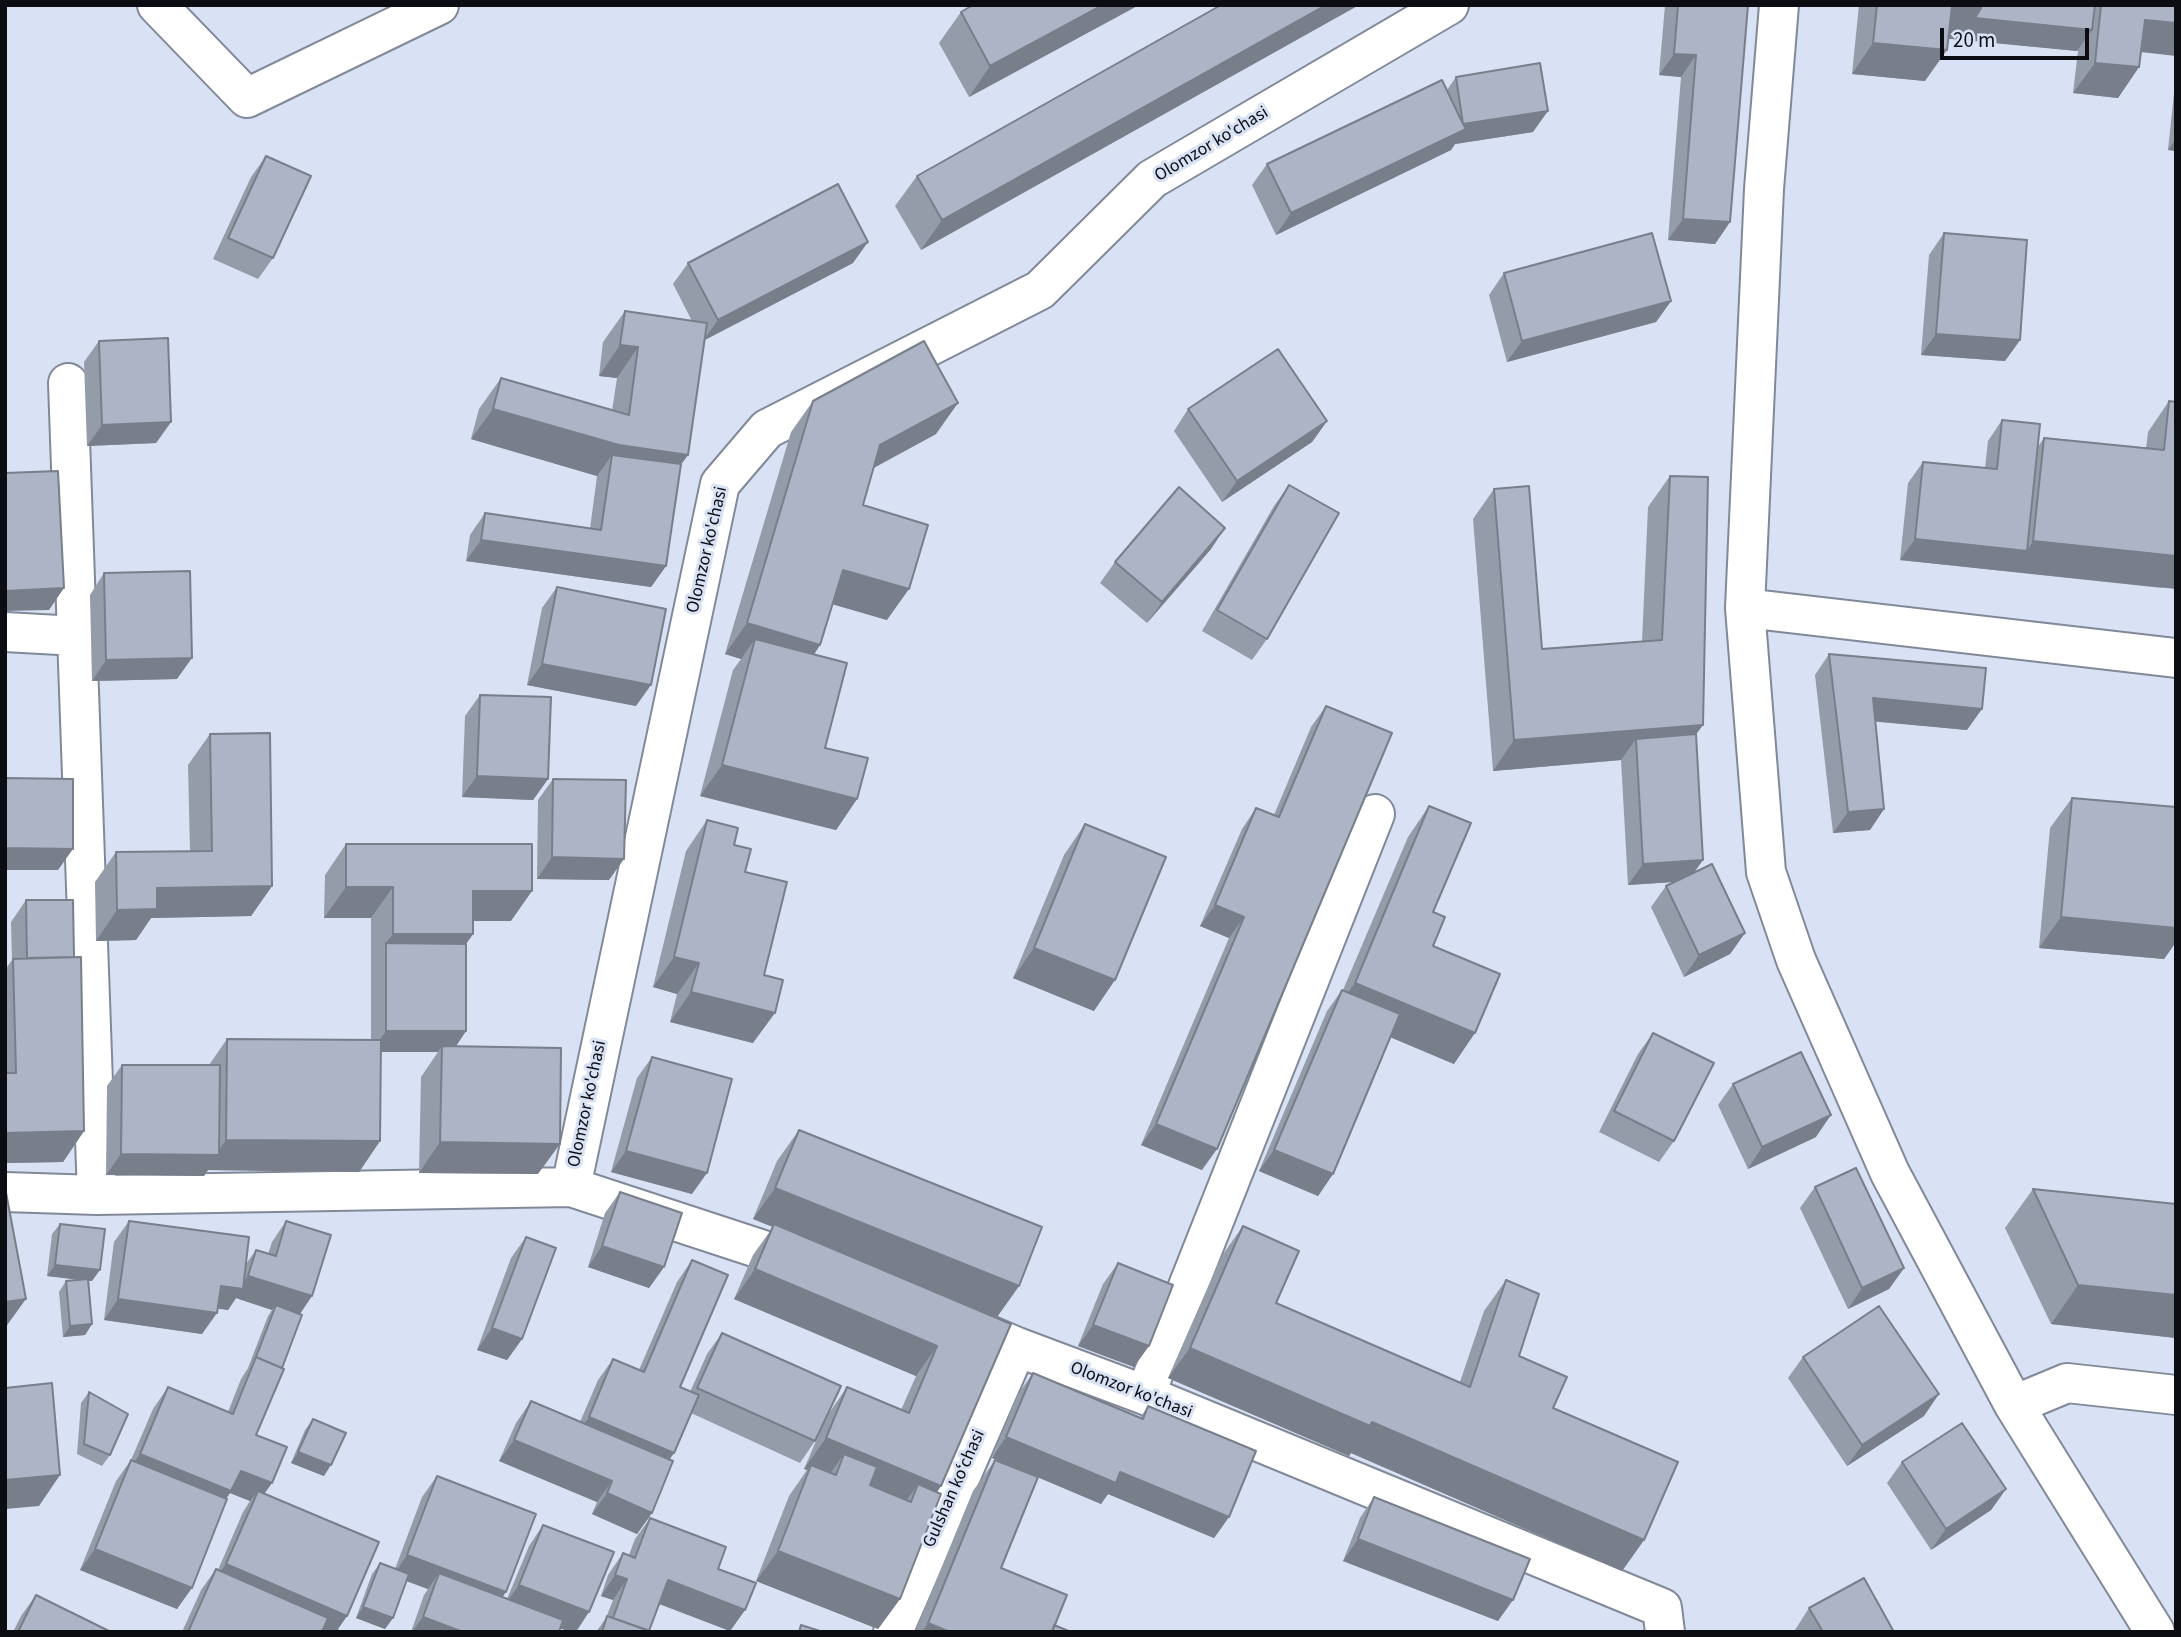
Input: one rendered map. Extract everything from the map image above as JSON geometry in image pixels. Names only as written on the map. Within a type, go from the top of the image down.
[{"type":"street","points":[[157,5],[247,98],[439,5]]},
{"type":"street","name":"Olomzor ko'chasi","points":[[570,1187],[720,484],[767,429],[1040,290],[1152,179],[1448,5]]},
{"type":"street","points":[[1779,5],[1764,189],[1745,608],[1766,872],[1796,960],[1890,1173],[2014,1405],[2155,1632]]},
{"type":"street","points":[[68,383],[97,1195]]},
{"type":"street","points":[[1745,608],[2176,659]]},
{"type":"street","points":[[5,632],[77,636]]},
{"type":"street","points":[[1145,1395],[1375,814]]},
{"type":"street","name":"Olomzor ko'chasi","points":[[5,1192],[97,1195],[570,1187],[836,1274]]},
{"type":"street","name":"Olomzor ko'chasi","points":[[928,1309],[1017,1347],[1145,1395],[1662,1608],[1665,1632]]},
{"type":"street","name":"Gulshan koʻchasi","points":[[893,1632],[1017,1347]]},
{"type":"street","points":[[2014,1405],[2067,1383],[2176,1395]]},
{"type":"building","points":[[973,5],[1103,5],[990,66],[961,12]]},
{"type":"building","points":[[1221,5],[1326,5],[942,220],[917,176]]},
{"type":"building","points":[[1678,5],[1748,5],[1730,222],[1683,219],[1696,55],[1674,54]]},
{"type":"building","points":[[1877,5],[1982,5],[1981,8],[1952,6],[1947,50],[1873,43]]},
{"type":"building","points":[[1982,5],[2095,5],[2092,30],[1975,18]]},
{"type":"building","points":[[2101,5],[2176,5],[2176,23],[2145,20],[2139,67],[2095,63]]},
{"type":"building","points":[[1540,63],[1548,111],[1463,124],[1456,77]]},
{"type":"building","points":[[1442,80],[1466,129],[1291,213],[1267,164]]},
{"type":"building","points":[[266,156],[311,176],[273,258],[228,238]]},
{"type":"building","points":[[838,184],[868,242],[718,320],[688,263]]},
{"type":"building","points":[[1652,233],[1671,301],[1522,341],[1504,273]]},
{"type":"building","points":[[1944,233],[2027,240],[2020,340],[1936,334]]},
{"type":"building","points":[[625,311],[707,323],[688,455],[619,445],[493,409],[501,378],[629,415],[638,347],[620,345]]},
{"type":"building","points":[[168,338],[171,422],[102,425],[99,341]]},
{"type":"building","points":[[924,341],[958,403],[880,445],[863,505],[928,525],[909,589],[843,570],[820,645],[747,623],[813,401]]},
{"type":"building","points":[[1278,349],[1327,421],[1237,481],[1188,409]]},
{"type":"building","points":[[2169,401],[2176,402],[2176,556],[2033,541],[2044,438],[2164,450]]},
{"type":"building","points":[[2002,420],[2040,424],[2027,551],[1915,539],[1923,462],[1997,469]]},
{"type":"building","points":[[612,455],[681,464],[666,566],[481,540],[485,513],[601,530]]},
{"type":"building","points":[[58,471],[64,588],[5,591],[5,473]]},
{"type":"building","points":[[1670,476],[1708,477],[1703,725],[1514,740],[1494,489],[1529,486],[1542,649],[1662,640]]},
{"type":"building","points":[[1289,485],[1339,513],[1267,639],[1217,610]]},
{"type":"building","points":[[1179,487],[1225,528],[1162,602],[1115,562]]},
{"type":"building","points":[[190,571],[192,658],[106,660],[104,573]]},
{"type":"building","points":[[557,587],[666,609],[651,685],[542,664]]},
{"type":"building","points":[[755,639],[847,663],[825,748],[868,758],[857,799],[722,765]]},
{"type":"building","points":[[1829,654],[1986,668],[1982,709],[1873,698],[1884,809],[1848,812]]},
{"type":"building","points":[[480,695],[551,697],[548,779],[477,776]]},
{"type":"building","points":[[1326,706],[1392,733],[1217,1149],[1156,1124],[1244,917],[1215,905],[1256,808],[1279,817]]},
{"type":"building","points":[[270,733],[272,886],[157,888],[157,909],[117,910],[116,852],[212,851],[210,734]]},
{"type":"building","points":[[1696,734],[1703,860],[1643,864],[1636,739]]},
{"type":"building","points":[[5,778],[73,779],[73,849],[5,848]]},
{"type":"building","points":[[553,779],[626,780],[624,859],[552,857]]},
{"type":"building","points":[[2072,798],[2176,807],[2176,928],[2061,917]]},
{"type":"building","points":[[1429,806],[1471,823],[1433,912],[1445,917],[1433,946],[1500,974],[1475,1033],[1355,983]]},
{"type":"building","points":[[707,820],[738,828],[734,845],[751,849],[745,872],[787,882],[764,975],[783,980],[775,1013],[691,992],[699,963],[674,957]]},
{"type":"building","points":[[1085,824],[1166,857],[1115,980],[1034,948]]},
{"type":"building","points":[[346,844],[532,844],[532,891],[473,891],[473,934],[393,934],[393,887],[346,887]]},
{"type":"building","points":[[1712,864],[1745,933],[1699,955],[1666,886]]},
{"type":"building","points":[[26,900],[73,900],[74,957],[27,958]]},
{"type":"building","points":[[386,943],[466,944],[466,1031],[386,1031]]},
{"type":"building","points":[[81,957],[84,1131],[5,1133],[5,1073],[16,1073],[13,959]]},
{"type":"building","points":[[1342,990],[1400,1014],[1333,1174],[1274,1150]]},
{"type":"building","points":[[1653,1033],[1714,1063],[1674,1141],[1614,1111]]},
{"type":"building","points":[[227,1039],[381,1040],[380,1141],[226,1140]]},
{"type":"building","points":[[442,1046],[561,1048],[560,1144],[440,1142]]},
{"type":"building","points":[[1801,1052],[1831,1115],[1762,1147],[1733,1084]]},
{"type":"building","points":[[652,1057],[732,1079],[707,1173],[626,1151]]},
{"type":"building","points":[[122,1065],[220,1065],[219,1155],[121,1154]]},
{"type":"building","points":[[799,1130],[1042,1227],[1019,1286],[775,1188]]},
{"type":"building","points":[[1856,1168],[1904,1268],[1862,1288],[1815,1187]]},
{"type":"building","points":[[5,1187],[26,1299],[5,1302]]},
{"type":"building","points":[[2033,1189],[2176,1204],[2176,1295],[2078,1285]]},
{"type":"building","points":[[620,1192],[682,1213],[664,1267],[602,1246]]},
{"type":"building","points":[[129,1221],[249,1237],[243,1289],[221,1286],[217,1313],[118,1299]]},
{"type":"building","points":[[286,1221],[331,1235],[312,1296],[248,1276],[256,1250],[276,1256]]},
{"type":"building","points":[[60,1224],[105,1229],[100,1270],[55,1265]]},
{"type":"building","points":[[774,1224],[1011,1324],[941,1486],[826,1438],[847,1387],[909,1413],[937,1346],[755,1269]]},
{"type":"building","points":[[1243,1226],[1299,1251],[1276,1303],[1470,1387],[1506,1280],[1539,1294],[1519,1356],[1567,1377],[1553,1408],[1678,1462],[1644,1540],[1372,1422],[1370,1426],[1190,1348]]},
{"type":"building","points":[[526,1237],[556,1248],[522,1339],[492,1328]]},
{"type":"building","points":[[692,1260],[728,1275],[680,1387],[699,1395],[674,1453],[589,1417],[613,1359],[644,1372]]},
{"type":"building","points":[[1118,1263],[1173,1285],[1149,1346],[1093,1325]]},
{"type":"building","points":[[88,1279],[92,1324],[70,1326],[66,1281]]},
{"type":"building","points":[[276,1305],[302,1315],[282,1368],[256,1357]]},
{"type":"building","points":[[1879,1306],[1939,1394],[1862,1445],[1803,1357]]},
{"type":"building","points":[[722,1333],[841,1386],[815,1441],[697,1388]]},
{"type":"building","points":[[256,1357],[284,1369],[256,1435],[287,1447],[272,1483],[241,1471],[231,1491],[140,1454],[168,1387],[233,1414]]},
{"type":"building","points":[[1033,1373],[1143,1419],[1148,1406],[1256,1451],[1229,1517],[1120,1472],[1116,1483],[1006,1437]]},
{"type":"building","points":[[52,1383],[60,1475],[5,1480],[5,1388]]},
{"type":"building","points":[[89,1392],[128,1414],[110,1455],[84,1444]]},
{"type":"building","points":[[531,1401],[673,1461],[652,1513],[607,1493],[612,1481],[514,1440]]},
{"type":"building","points":[[313,1419],[346,1433],[331,1465],[298,1452]]},
{"type":"building","points":[[1962,1423],[2006,1489],[1946,1529],[1902,1462]]},
{"type":"building","points":[[844,1454],[877,1467],[870,1485],[911,1502],[918,1484],[941,1494],[900,1599],[778,1551],[811,1465],[836,1475]]},
{"type":"building","points":[[131,1460],[227,1499],[192,1588],[95,1549]]},
{"type":"building","points":[[995,1460],[1038,1477],[1001,1568],[1067,1595],[1052,1632],[950,1632],[928,1623]]},
{"type":"building","points":[[437,1476],[536,1514],[506,1592],[407,1555]]},
{"type":"building","points":[[258,1491],[379,1542],[347,1616],[226,1564]]},
{"type":"building","points":[[1374,1497],[1530,1559],[1513,1600],[1358,1539]]},
{"type":"building","points":[[650,1518],[726,1547],[718,1569],[756,1583],[745,1610],[668,1580],[649,1631],[613,1618],[627,1579],[615,1575],[623,1553],[635,1558]]},
{"type":"building","points":[[543,1525],[614,1552],[589,1612],[519,1585]]},
{"type":"building","points":[[380,1563],[409,1574],[393,1618],[363,1607]]},
{"type":"building","points":[[216,1569],[328,1618],[322,1632],[188,1632]]},
{"type":"building","points":[[439,1573],[563,1620],[559,1632],[463,1632],[423,1617]]},
{"type":"building","points":[[1864,1578],[1894,1632],[1823,1632],[1809,1608]]},
{"type":"building","points":[[36,1595],[111,1632],[18,1632]]},
{"type":"building","points":[[607,1616],[653,1632],[602,1632]]},
{"type":"building","points":[[801,1625],[823,1632],[799,1632]]},
{"type":"building","points":[[1054,1625],[1071,1632],[1052,1632]]}]
